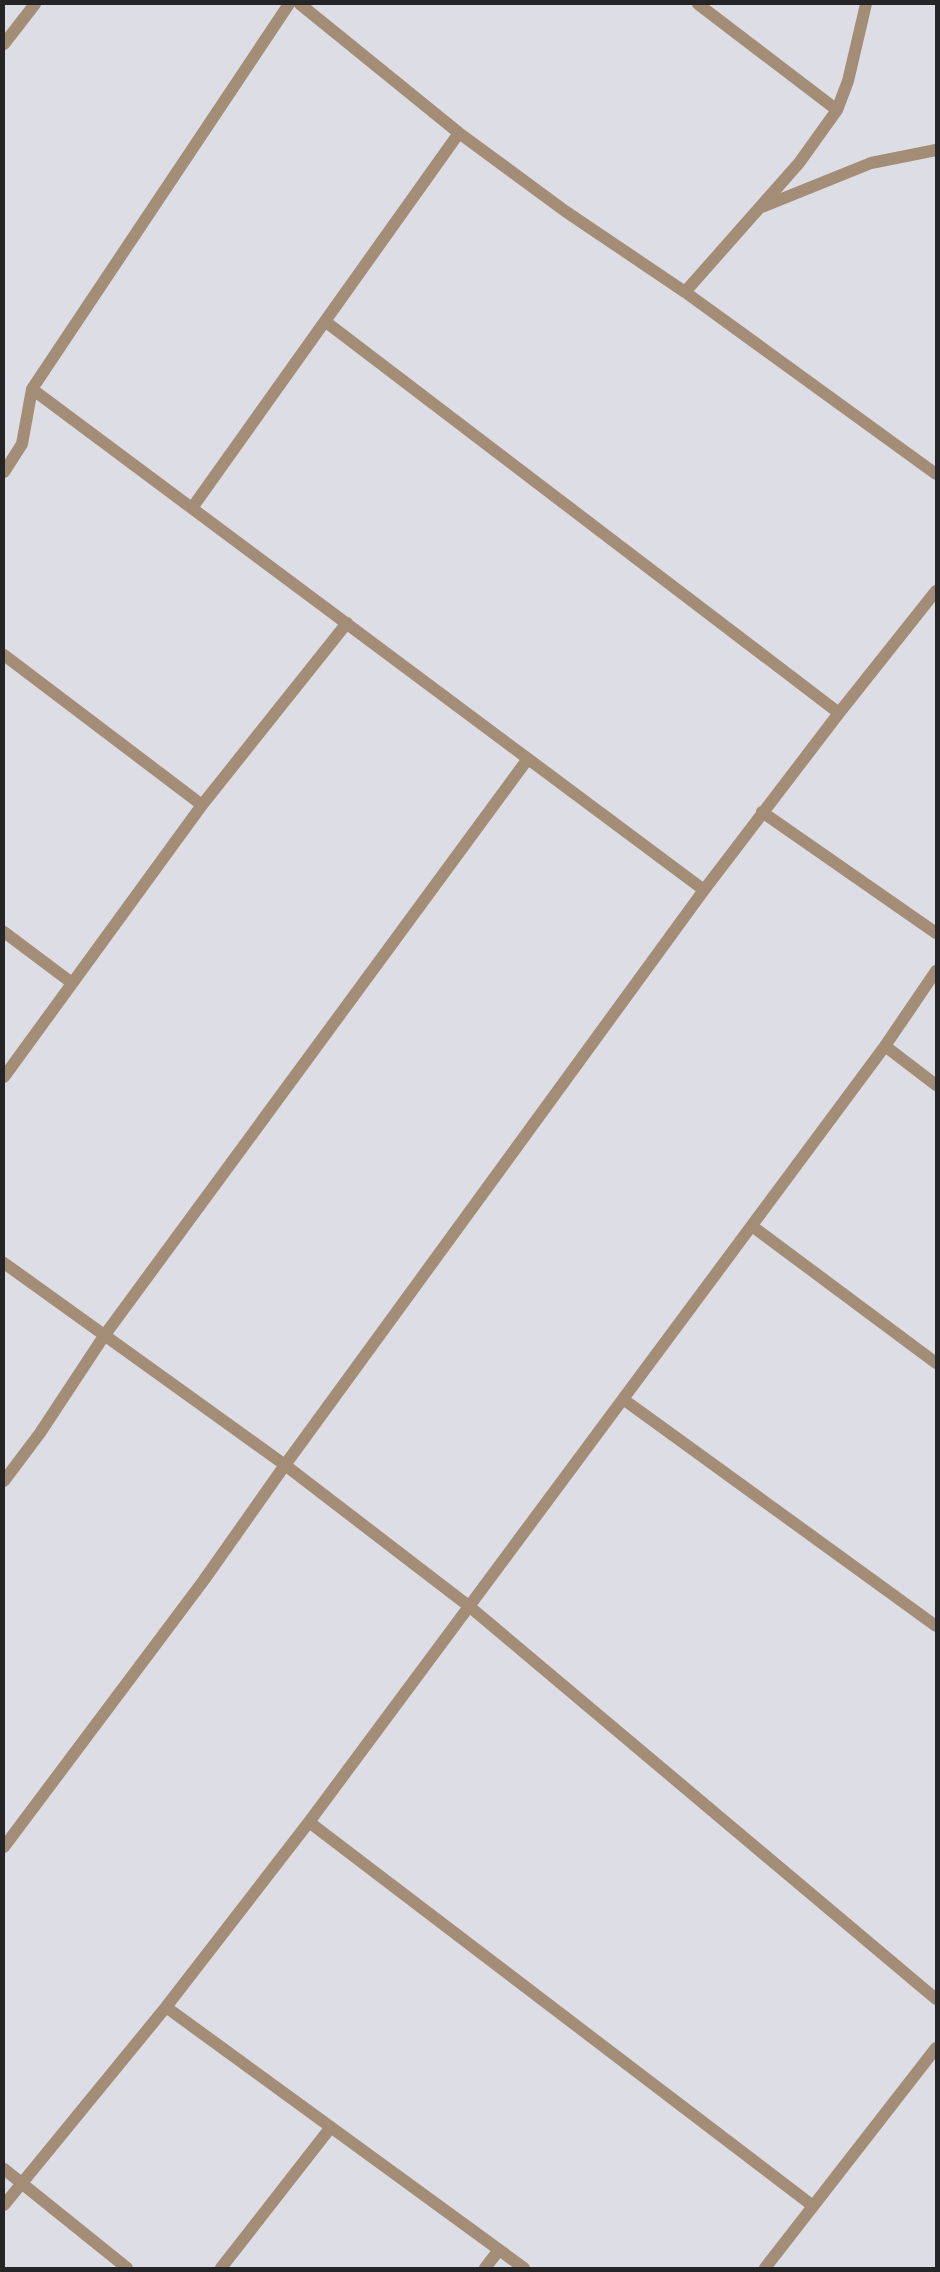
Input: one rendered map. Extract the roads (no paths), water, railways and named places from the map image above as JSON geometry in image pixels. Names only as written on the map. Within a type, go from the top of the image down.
[{"type":"street","points":[[4,44],[34,4]]},
{"type":"street","points":[[4,472],[22,444],[32,389],[289,4]]},
{"type":"street","points":[[300,4],[460,133],[565,211],[684,292],[936,474]]},
{"type":"street","points":[[698,4],[837,110]]},
{"type":"street","points":[[684,292],[798,163],[837,110],[848,81],[866,4]]},
{"type":"street","points":[[192,508],[460,133]]},
{"type":"street","points":[[760,208],[871,163],[936,150]]},
{"type":"street","points":[[326,322],[839,713]]},
{"type":"street","points":[[32,389],[347,623],[526,760],[704,890]]},
{"type":"street","points":[[4,1848],[204,1580],[285,1465],[704,890],[762,812],[936,591]]},
{"type":"street","points":[[4,1077],[202,805],[347,623]]},
{"type":"street","points":[[4,655],[202,805]]},
{"type":"street","points":[[4,1481],[40,1433],[104,1336],[526,760]]},
{"type":"street","points":[[762,812],[936,933]]},
{"type":"street","points":[[4,932],[72,984]]},
{"type":"street","points":[[4,2205],[166,2006],[309,1822],[885,1046],[936,971]]},
{"type":"street","points":[[885,1046],[936,1085]]},
{"type":"street","points":[[752,1226],[936,1363]]},
{"type":"street","points":[[4,1263],[285,1465],[470,1606],[936,1999]]},
{"type":"street","points":[[624,1400],[936,1626]]},
{"type":"street","points":[[309,1822],[813,2206]]},
{"type":"street","points":[[166,2006],[524,2268]]},
{"type":"street","points":[[765,2268],[936,2048]]},
{"type":"street","points":[[221,2268],[331,2127]]},
{"type":"street","points":[[4,2169],[127,2268]]},
{"type":"street","points":[[485,2268],[499,2250]]}]
